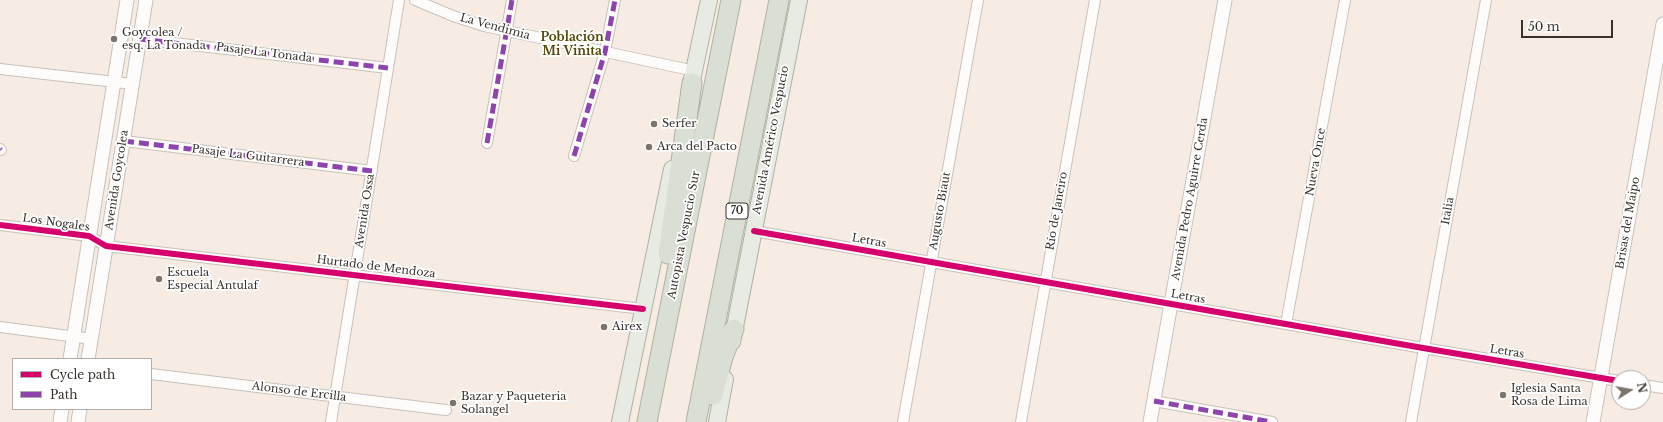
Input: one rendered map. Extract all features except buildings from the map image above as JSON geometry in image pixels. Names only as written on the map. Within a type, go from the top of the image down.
[{"type":"highway","name":"Autopista Vespucio Sur","points":[[647,422],[731,0]]},
{"type":"highway","name":"70","points":[[696,422],[779,0]]},
{"type":"highway","points":[[658,366],[666,274],[694,77]]},
{"type":"highway","points":[[706,422],[723,357],[734,329]]},
{"type":"main road","points":[[620,422],[675,154],[694,77],[710,0]]},
{"type":"main road","name":"Avenida Américo Vespucio","points":[[717,422],[799,0]]},
{"type":"street","name":"Avenida Goycolea","points":[[70,358],[127,0]]},
{"type":"street","name":"Avenida Goycolea","points":[[88,358],[146,0]]},
{"type":"street","name":"Avenida Ossa","points":[[331,422],[399,0]]},
{"type":"street","name":"La Vendimia","points":[[415,0],[467,21],[605,52],[694,77]]},
{"type":"street","points":[[487,143],[512,0]]},
{"type":"street","points":[[574,156],[605,52],[616,0]]},
{"type":"street","name":"Augusto Biaut","points":[[903,422],[978,0]]},
{"type":"street","name":"Río de Janeiro","points":[[1020,422],[1095,0]]},
{"type":"street","name":"Avenida Pedro Aguirre Cerda","points":[[1150,422],[1170,304],[1226,0]]},
{"type":"street","name":"Nueva Once","points":[[1286,324],[1345,0]]},
{"type":"street","name":"Italia","points":[[1410,422],[1486,0]]},
{"type":"street","name":"Brisas del Maipo","points":[[1593,422],[1663,24]]},
{"type":"street","name":"Pasaje La Tonada","points":[[140,39],[388,68]]},
{"type":"street","points":[[0,69],[132,84]]},
{"type":"street","name":"Pasaje La Guitarrera","points":[[124,141],[372,171]]},
{"type":"street","name":"Los Nogales","points":[[0,225],[90,236],[106,246]]},
{"type":"street","name":"Letras","points":[[754,230],[1170,304],[1611,379]]},
{"type":"street","name":"Hurtado de Mendoza","points":[[106,246],[643,309]]},
{"type":"street","points":[[0,327],[92,338]]},
{"type":"street","name":"Alonso de Ercilla","points":[[152,374],[446,410]]},
{"type":"street","points":[[1651,386],[1663,388]]},
{"type":"street","points":[[1154,401],[1272,422]]},
{"type":"street","points":[[60,422],[62,410]]},
{"type":"street","points":[[78,422],[80,410]]},
{"type":"marked path","points":[[487,143],[512,0]]},
{"type":"marked path","points":[[574,156],[605,52],[615,0]]},
{"type":"marked path","points":[[140,39],[388,68]]},
{"type":"marked path","points":[[124,141],[372,171]]},
{"type":"marked path","points":[[1154,401],[1272,422]]},
{"type":"cycle path","points":[[0,225],[89,236],[106,246],[643,309]]},
{"type":"cycle path","points":[[754,231],[1611,380]]},
{"type":"place","name":"Goycolea / esq. La Tonada","points":[[114,39]]},
{"type":"place","name":"Serfer","points":[[654,124]]},
{"type":"place","name":"Arca del Pacto","points":[[649,147]]},
{"type":"place","name":"Escuela Especial Antulaf","points":[[159,279]]},
{"type":"place","name":"Airex","points":[[604,327]]},
{"type":"place","name":"Iglesia Santa Rosa de Lima","points":[[1503,395]]},
{"type":"place","name":"Bazar y Paqueteria Solangel","points":[[453,403]]},
{"type":"district","name":"Población Mi Viñita","points":[[572,45]]}]
